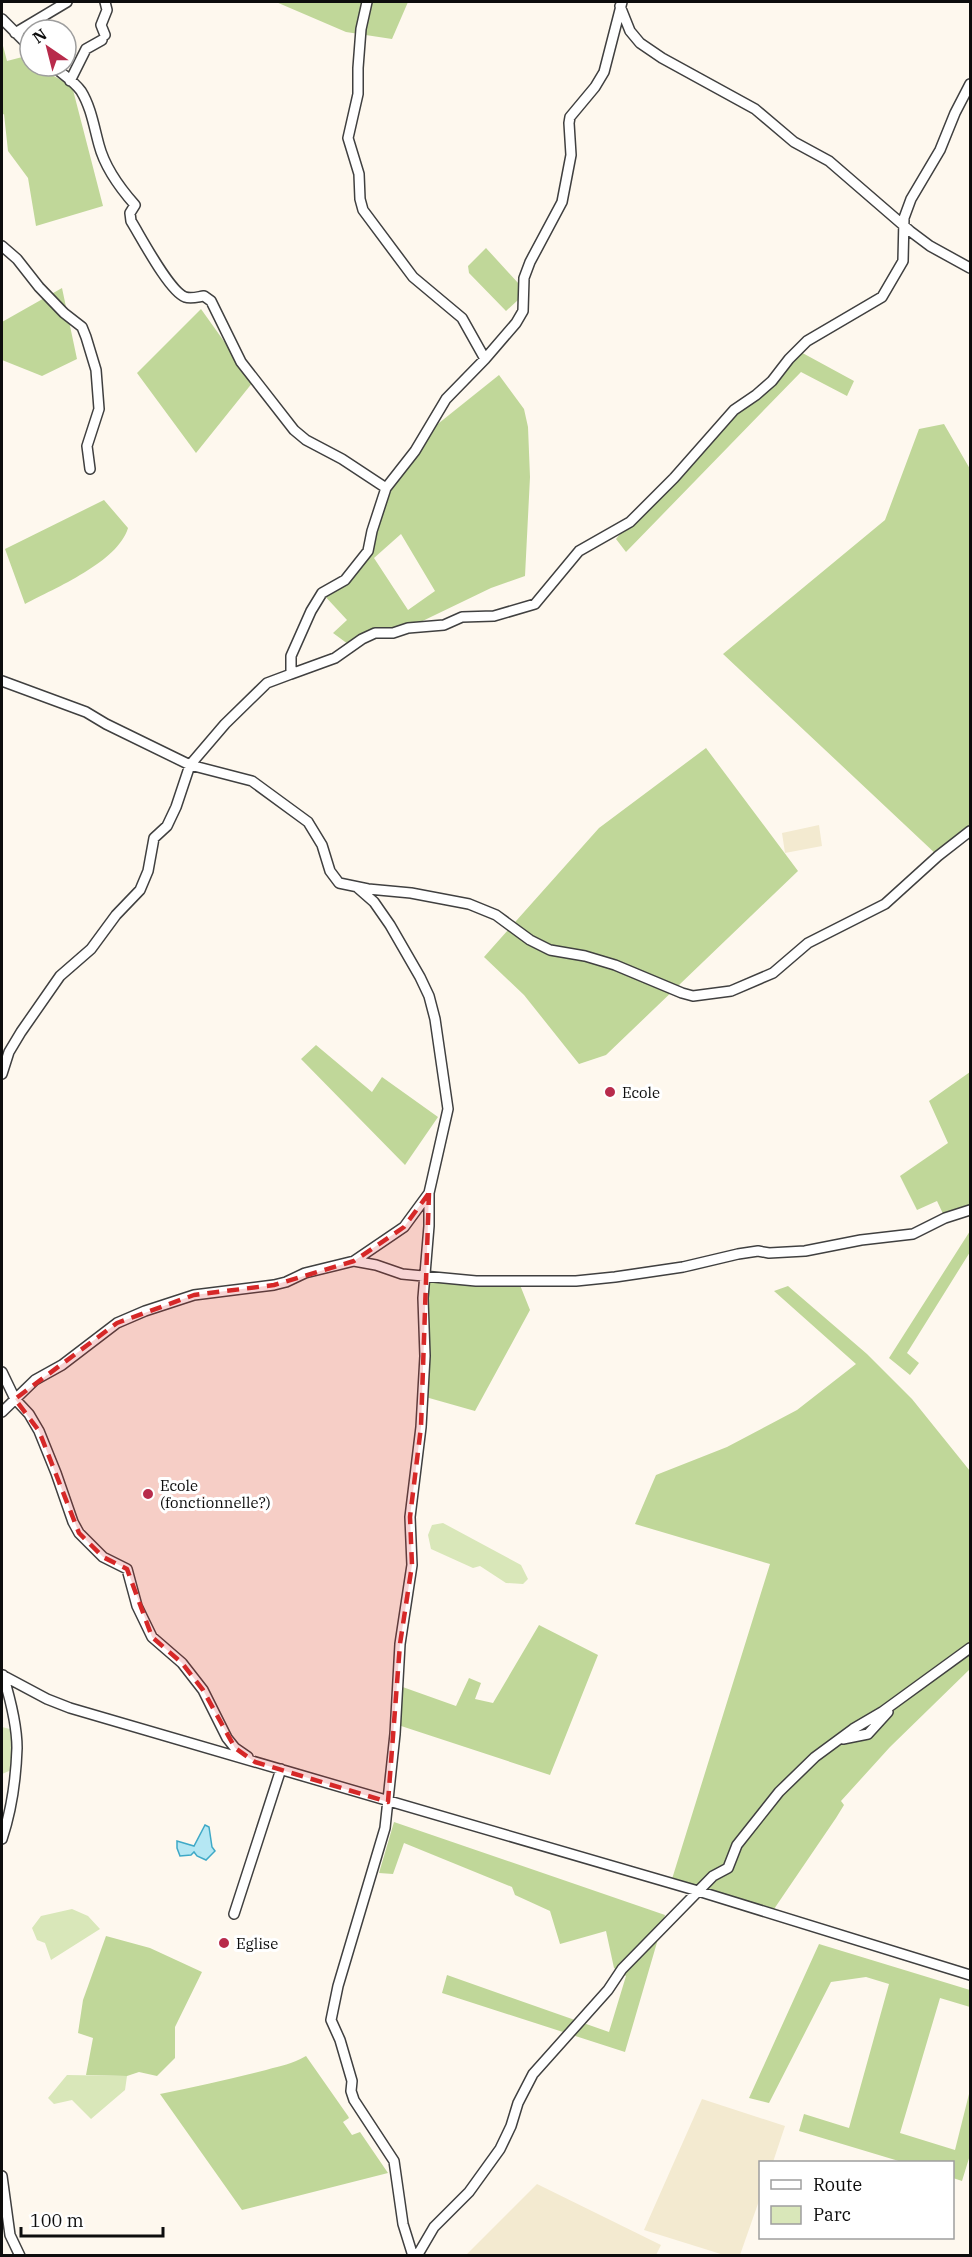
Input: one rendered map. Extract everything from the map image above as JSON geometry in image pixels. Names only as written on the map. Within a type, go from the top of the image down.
[{"type":"street","points":[[15,33],[67,2]]},
{"type":"street","points":[[70,81],[86,49],[103,37],[101,25],[107,10],[105,2]]},
{"type":"street","points":[[367,2],[361,29],[358,94],[348,138],[359,174],[363,210],[413,277],[462,318],[485,359]]},
{"type":"street","points":[[291,674],[291,656],[311,611],[322,593],[345,580],[369,551],[372,531],[386,488],[415,451],[446,399],[516,324],[523,311],[524,278],[562,201],[571,155],[568,123],[570,117],[595,87],[604,72],[621,4]]},
{"type":"street","points":[[621,4],[630,31],[640,43],[662,58],[755,109],[794,142],[829,161],[930,246],[970,268]]},
{"type":"street","points":[[2,19],[18,36]]},
{"type":"street","points":[[67,78],[82,93],[88,105],[104,161],[116,183],[135,205],[130,213],[131,221],[162,272],[183,297],[204,296],[211,301],[241,362],[294,430],[306,440],[342,459],[386,488]]},
{"type":"street","points":[[2,1074],[9,1052],[60,976],[91,949],[106,928],[140,890],[148,872],[154,838],[167,826],[190,765],[225,724],[267,683],[335,658],[362,639],[375,633],[393,633],[408,628],[444,625],[462,617],[494,616],[535,604],[579,551],[630,522],[657,496],[734,410],[756,396],[772,381],[807,341],[882,297],[903,261],[904,218],[911,199],[940,150],[970,84]]},
{"type":"street","points":[[2,246],[17,259],[64,313],[82,327],[86,337],[96,370],[99,409],[87,446],[90,469]]},
{"type":"street","points":[[2,681],[86,711],[106,724],[190,765],[252,781],[308,822],[321,845],[330,871],[339,883],[469,904],[496,915],[530,940],[550,951],[585,956],[615,965],[693,996],[711,995],[741,988],[773,973],[808,943],[885,904],[938,856],[970,831]]},
{"type":"street","points":[[356,887],[374,902],[395,934],[429,996],[435,1019],[448,1109],[429,1193],[429,1226],[424,1275],[425,1356],[422,1427],[410,1517],[412,1565],[400,1644],[385,1828],[338,1986],[331,2020],[350,2072],[354,2100],[394,2161],[403,2223],[415,2256]]},
{"type":"street","points":[[2,1412],[35,1380],[62,1365],[117,1323],[194,1295],[274,1285],[305,1273],[354,1261],[404,1227],[429,1193]]},
{"type":"street","points":[[354,1261],[376,1265],[402,1274],[476,1281],[576,1281],[683,1267],[758,1251],[769,1253],[805,1251],[861,1240],[913,1234],[945,1218],[970,1210]]},
{"type":"street","points":[[2,1372],[15,1399],[29,1414],[39,1431],[79,1533],[103,1557],[127,1569],[137,1606],[152,1637],[182,1663],[203,1690],[227,1738],[235,1748],[255,1762]]},
{"type":"street","points":[[415,2256],[434,2227],[469,2193],[501,2149],[518,2103],[533,2074],[608,1990],[622,1969],[713,1876],[728,1868],[736,1845],[779,1792],[815,1757],[970,1648]]},
{"type":"street","points":[[2,1675],[47,1699],[70,1708],[698,1891],[970,1975]]},
{"type":"street","points":[[2,1675],[9,1697],[17,1747],[2,1839]]},
{"type":"street","points":[[234,1914],[281,1769]]},
{"type":"street","points":[[2,2176],[10,2235],[20,2256]]},
{"type":"highlighted area","points":[[429,1193],[421,1427],[410,1517],[412,1565],[400,1644],[388,1802],[255,1762],[235,1748],[203,1690],[182,1663],[152,1637],[127,1569],[103,1557],[79,1533],[39,1431],[15,1399],[117,1323],[194,1295],[274,1285],[354,1261],[404,1227]]},
{"type":"shaded area","points":[[819,825],[822,846],[785,853],[782,833]]},
{"type":"shaded area","points":[[702,2099],[785,2126],[773,2161],[759,2161],[759,2201],[740,2255],[724,2255],[644,2230]]},
{"type":"shaded area","points":[[537,2184],[661,2245],[656,2255],[466,2255]]},
{"type":"green space","points":[[276,2],[408,2],[392,39],[346,32]]},
{"type":"green space","points":[[2,42],[7,61],[18,58],[18,78],[57,78],[72,86],[103,206],[36,226],[28,178],[8,151],[4,114],[2,115]]},
{"type":"green space","points":[[486,248],[519,284],[518,300],[506,311],[469,273],[468,266]]},
{"type":"green space","points":[[62,288],[77,359],[42,376],[2,360],[2,322]]},
{"type":"green space","points":[[201,309],[253,382],[196,453],[137,373]]},
{"type":"green space","points":[[797,350],[854,381],[847,396],[801,372],[626,552],[616,539],[630,522],[734,410],[756,395]]},
{"type":"green space","points":[[499,375],[524,409],[528,427],[530,477],[525,576],[491,588],[408,628],[375,633],[352,647],[333,633],[347,620],[322,593],[345,580],[368,551],[384,493],[424,435]],"holes":[[[401,534],[435,591],[408,610],[374,558]]]},
{"type":"green space","points":[[944,424],[970,469],[970,831],[938,856],[723,654],[885,520],[919,429]]},
{"type":"green space","points":[[104,500],[128,528],[122,540],[112,552],[84,573],[25,604],[5,549]]},
{"type":"green space","points":[[706,748],[798,871],[606,1055],[579,1064],[524,995],[484,957],[599,828]]},
{"type":"green space","points":[[316,1045],[372,1092],[382,1077],[438,1117],[405,1165],[301,1059]]},
{"type":"green space","points":[[970,1072],[970,1210],[945,1218],[937,1201],[917,1210],[900,1176],[948,1143],[929,1101]]},
{"type":"green space","points":[[970,1231],[970,1252],[907,1353],[919,1363],[910,1375],[889,1358]]},
{"type":"green space","points":[[425,1275],[518,1280],[530,1310],[475,1411],[422,1396]]},
{"type":"green space","points":[[788,1286],[867,1354],[912,1399],[970,1471],[970,1669],[890,1747],[841,1801],[844,1805],[836,1818],[772,1912],[672,1879],[770,1564],[635,1524],[656,1475],[727,1447],[797,1410],[856,1364],[774,1291]]},
{"type":"green space","points":[[443,1523],[521,1565],[528,1579],[523,1584],[506,1583],[480,1566],[473,1568],[431,1549],[428,1535],[432,1525]]},
{"type":"green space","points":[[539,1625],[598,1655],[550,1775],[395,1724],[397,1685],[456,1706],[469,1678],[481,1683],[475,1699],[493,1703]]},
{"type":"green space","points":[[2,1727],[14,1730],[14,1769],[2,1774]]},
{"type":"green space","points":[[394,1822],[665,1915],[625,2052],[442,1993],[447,1975],[609,2032],[626,1976],[614,1968],[606,1931],[560,1944],[550,1911],[515,1895],[512,1887],[404,1843],[393,1874],[379,1873]]},
{"type":"green space","points":[[72,1909],[88,1916],[100,1929],[51,1960],[45,1943],[37,1940],[32,1928],[41,1916]]},
{"type":"green space","points":[[106,1936],[150,1948],[202,1972],[175,2027],[175,2058],[157,2076],[139,2072],[127,2076],[86,2075],[93,2038],[78,2033],[83,2000]]},
{"type":"green space","points":[[819,1944],[970,1990],[970,2007],[940,1998],[900,2133],[955,2150],[970,2090],[970,2155],[962,2181],[954,2178],[954,2161],[899,2161],[799,2131],[804,2114],[849,2128],[889,1984],[866,1977],[831,1982],[769,2103],[749,2098]]},
{"type":"green space","points":[[306,2056],[348,2116],[349,2118],[343,2122],[352,2135],[360,2132],[388,2173],[242,2210],[160,2094],[266,2070]]},
{"type":"green space","points":[[67,2075],[127,2076],[125,2090],[91,2119],[72,2100],[54,2104],[48,2098]]},
{"type":"water","points":[[205,1825],[209,1827],[212,1847],[215,1851],[206,1860],[194,1852],[191,1855],[180,1856],[177,1841],[194,1846]]},
{"type":"place","name":"Ecole","points":[[610,1092]]},
{"type":"place","name":"Ecole (fonctionnelle?)","points":[[148,1494]]},
{"type":"place","name":"Eglise","points":[[224,1943]]}]
